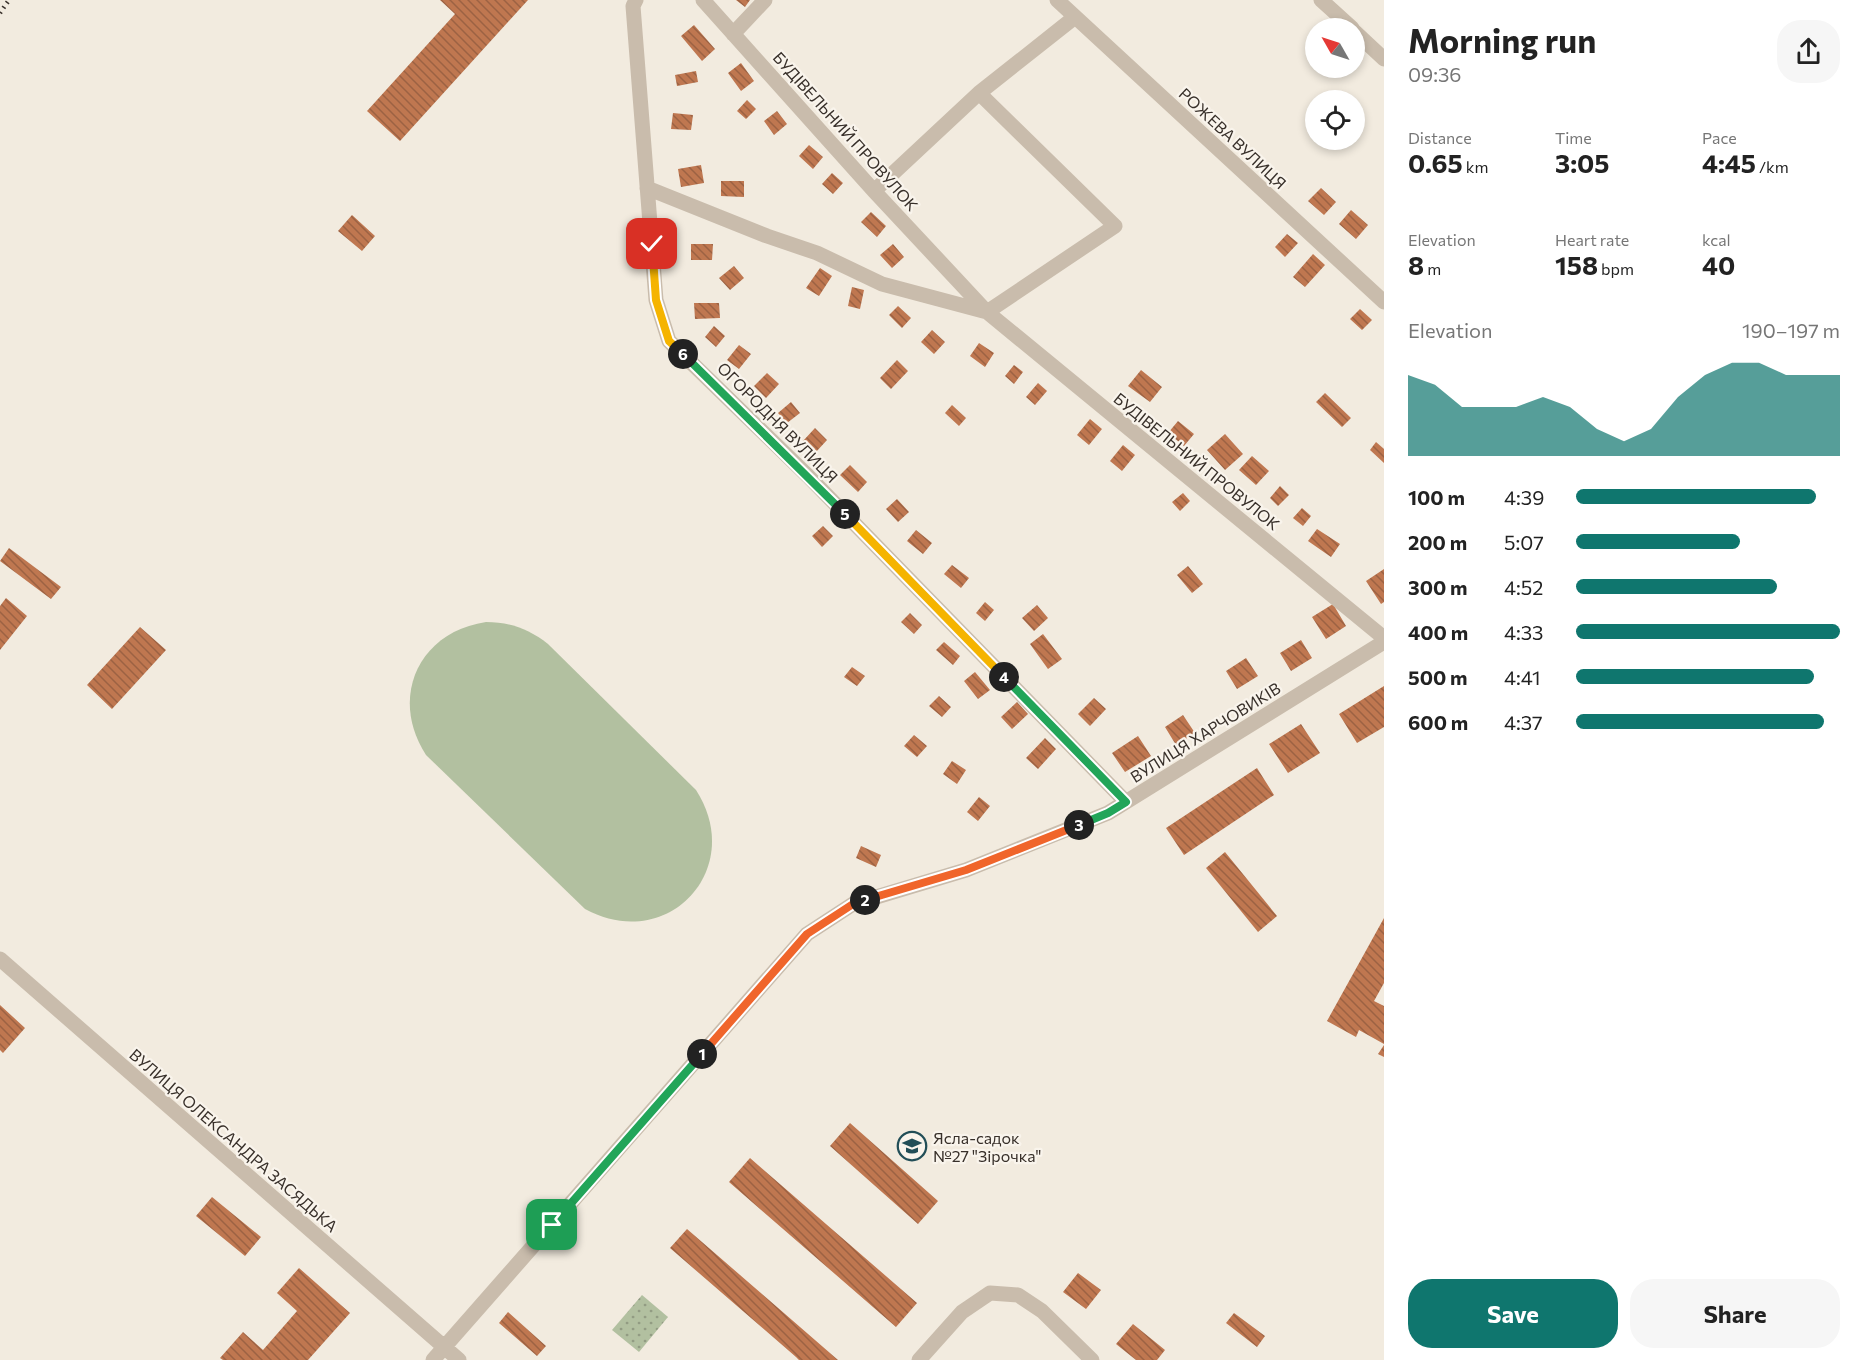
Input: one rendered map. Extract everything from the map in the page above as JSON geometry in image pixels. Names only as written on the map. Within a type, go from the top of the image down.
[{"type":"street","name":"ОГОРОДНЯ ВУЛИЦЯ","points":[[636,0],[633,6],[656,300],[669,341],[808,476],[1126,802]]},
{"type":"street","name":"БУДІВЕЛЬНИЙ ПРОВУЛОК","points":[[703,0],[874,191],[987,312],[1384,640]]},
{"type":"street","points":[[733,34],[765,0]]},
{"type":"street","name":"РОЖЕВА ВУЛИЦЯ","points":[[1057,0],[1384,302]]},
{"type":"street","points":[[1321,0],[1340,18]]},
{"type":"street","points":[[874,191],[980,93],[1075,17]]},
{"type":"street","points":[[1365,41],[1384,59]]},
{"type":"street","points":[[980,93],[1115,226],[987,312]]},
{"type":"street","name":"БУДІВЕЛЬНИЙ ПРОВУЛОК","points":[[647,188],[766,236],[817,253],[882,284],[987,312]]},
{"type":"street","name":"ВУЛИЦЯ ХАРЧОВИКІВ","points":[[433,1360],[807,934],[853,904],[966,870],[1108,813],[1384,640]]},
{"type":"street","name":"ВУЛИЦЯ ОЛЕКСАНДРА ЗАСЯДЬКА","points":[[0,959],[459,1360]]},
{"type":"street","points":[[919,1360],[962,1312],[990,1293],[1018,1295],[1042,1311],[1092,1360]]},
{"type":"green space","points":[[486,622],[519,627],[548,644],[696,790],[709,820],[712,848],[705,874],[690,896],[670,912],[644,921],[615,920],[585,909],[426,755],[415,733],[410,712],[411,691],[417,671],[427,653],[443,639],[462,628]]},
{"type":"green space","points":[[642,1295],[668,1317],[639,1352],[612,1330]]},
{"type":"building","points":[[440,0],[528,0],[400,141],[367,111],[455,14]]},
{"type":"building","points":[[736,0],[750,0],[745,7]]},
{"type":"building","points":[[694,25],[715,49],[702,61],[681,36]]},
{"type":"building","points":[[741,63],[754,81],[741,91],[728,73]]},
{"type":"building","points":[[696,71],[698,82],[677,86],[675,75]]},
{"type":"building","points":[[747,100],[756,109],[746,119],[737,111]]},
{"type":"building","points":[[777,111],[787,124],[774,135],[764,121]]},
{"type":"building","points":[[673,113],[693,115],[691,130],[671,129]]},
{"type":"building","points":[[809,145],[823,157],[813,169],[799,156]]},
{"type":"building","points":[[701,165],[704,183],[681,187],[678,169]]},
{"type":"building","points":[[832,173],[843,183],[833,194],[822,184]]},
{"type":"building","points":[[721,181],[744,181],[744,197],[721,196]]},
{"type":"building","points":[[1321,188],[1336,202],[1324,215],[1308,201]]},
{"type":"building","points":[[1351,210],[1368,225],[1356,239],[1339,224]]},
{"type":"building","points":[[871,212],[886,226],[877,237],[861,222]]},
{"type":"building","points":[[352,215],[375,236],[362,251],[338,231]]},
{"type":"building","points":[[1287,234],[1298,243],[1285,257],[1275,247]]},
{"type":"building","points":[[691,244],[713,244],[712,260],[691,260]]},
{"type":"building","points":[[893,244],[904,257],[892,268],[880,255]]},
{"type":"building","points":[[1313,254],[1325,265],[1305,287],[1293,277]]},
{"type":"building","points":[[734,266],[744,278],[730,290],[719,278]]},
{"type":"building","points":[[820,268],[832,276],[819,296],[806,288]]},
{"type":"building","points":[[852,287],[864,290],[860,309],[848,306]]},
{"type":"building","points":[[694,303],[719,303],[720,318],[695,319]]},
{"type":"building","points":[[898,306],[911,318],[902,328],[889,315]]},
{"type":"building","points":[[1360,309],[1372,320],[1362,330],[1350,319]]},
{"type":"building","points":[[714,326],[725,336],[716,347],[705,337]]},
{"type":"building","points":[[932,330],[945,342],[934,354],[921,342]]},
{"type":"building","points":[[979,343],[994,353],[985,367],[970,356]]},
{"type":"building","points":[[739,345],[751,354],[739,369],[727,360]]},
{"type":"building","points":[[897,360],[908,371],[891,389],[880,378]]},
{"type":"building","points":[[1014,365],[1023,372],[1014,384],[1005,376]]},
{"type":"building","points":[[1141,370],[1162,387],[1150,402],[1128,386]]},
{"type":"building","points":[[767,373],[779,384],[766,398],[754,386]]},
{"type":"building","points":[[1038,383],[1047,391],[1035,405],[1026,397]]},
{"type":"building","points":[[1325,393],[1351,418],[1342,427],[1316,402]]},
{"type":"building","points":[[791,402],[800,413],[787,423],[778,413]]},
{"type":"building","points":[[952,405],[966,418],[959,426],[945,413]]},
{"type":"building","points":[[1090,419],[1102,429],[1089,445],[1077,435]]},
{"type":"building","points":[[1178,421],[1194,434],[1184,446],[1168,433]]},
{"type":"building","points":[[815,428],[827,440],[816,452],[803,441]]},
{"type":"building","points":[[1225,434],[1243,454],[1225,470],[1207,450]]},
{"type":"building","points":[[1376,442],[1384,449],[1384,463],[1370,450]]},
{"type":"building","points":[[1123,445],[1135,455],[1122,471],[1110,461]]},
{"type":"building","points":[[1252,456],[1269,471],[1256,485],[1239,470]]},
{"type":"building","points":[[850,465],[867,482],[858,492],[840,475]]},
{"type":"building","points":[[1280,486],[1289,495],[1278,506],[1270,498]]},
{"type":"building","points":[[1183,493],[1190,501],[1180,511],[1172,502]]},
{"type":"building","points":[[897,499],[909,512],[898,522],[886,509]]},
{"type":"building","points":[[1302,508],[1311,516],[1303,526],[1293,518]]},
{"type":"building","points":[[823,526],[833,536],[822,547],[812,536]]},
{"type":"building","points":[[1317,529],[1340,544],[1331,557],[1308,541]]},
{"type":"building","points":[[916,530],[932,543],[923,554],[907,541]]},
{"type":"building","points":[[9,548],[61,587],[51,599],[0,561]]},
{"type":"building","points":[[952,565],[969,578],[961,588],[944,574]]},
{"type":"building","points":[[1188,566],[1203,584],[1192,593],[1177,575]]},
{"type":"building","points":[[1384,569],[1384,602],[1381,604],[1366,581]]},
{"type":"building","points":[[6,598],[27,616],[0,650],[0,606]]},
{"type":"building","points":[[985,602],[994,610],[985,621],[976,613]]},
{"type":"building","points":[[1333,604],[1346,626],[1326,639],[1312,617]]},
{"type":"building","points":[[1037,605],[1048,618],[1034,631],[1022,618]]},
{"type":"building","points":[[910,613],[922,625],[914,634],[901,622]]},
{"type":"building","points":[[140,627],[166,650],[112,709],[87,685]]},
{"type":"building","points":[[1043,634],[1062,659],[1048,669],[1030,644]]},
{"type":"building","points":[[1301,640],[1312,658],[1291,671],[1280,653]]},
{"type":"building","points":[[944,642],[960,656],[953,665],[936,650]]},
{"type":"building","points":[[1246,658],[1258,676],[1237,689],[1226,671]]},
{"type":"building","points":[[852,667],[865,676],[857,686],[844,677]]},
{"type":"building","points":[[975,672],[990,690],[978,699],[964,681]]},
{"type":"building","points":[[1384,686],[1384,727],[1357,743],[1339,714]]},
{"type":"building","points":[[939,696],[951,707],[942,717],[929,706]]},
{"type":"building","points":[[1094,698],[1106,709],[1090,726],[1078,714]]},
{"type":"building","points":[[1017,702],[1028,714],[1012,729],[1001,717]]},
{"type":"building","points":[[1183,715],[1195,733],[1176,745],[1165,727]]},
{"type":"building","points":[[1301,724],[1320,753],[1288,773],[1269,744]]},
{"type":"building","points":[[914,735],[927,746],[917,757],[904,746]]},
{"type":"building","points":[[1138,736],[1151,756],[1125,772],[1112,753]]},
{"type":"building","points":[[1045,738],[1056,749],[1038,769],[1026,758]]},
{"type":"building","points":[[952,761],[966,770],[957,784],[943,774]]},
{"type":"building","points":[[1257,768],[1274,795],[1184,855],[1166,828]]},
{"type":"building","points":[[979,797],[990,806],[978,821],[967,812]]},
{"type":"building","points":[[861,846],[881,855],[876,867],[856,858]]},
{"type":"building","points":[[1225,852],[1277,916],[1258,932],[1206,868]]},
{"type":"building","points":[[1384,918],[1384,983],[1374,1001],[1384,1006],[1384,1044],[1359,1030],[1356,1037],[1327,1021]]},
{"type":"building","points":[[0,1005],[25,1028],[3,1053],[0,1050]]},
{"type":"building","points":[[1384,1045],[1384,1057],[1378,1054]]},
{"type":"building","points":[[850,1123],[938,1201],[918,1224],[830,1146]]},
{"type":"building","points":[[750,1158],[917,1303],[896,1327],[729,1182]]},
{"type":"building","points":[[212,1197],[261,1237],[245,1256],[196,1216]]},
{"type":"building","points":[[687,1229],[838,1360],[799,1360],[670,1248]]},
{"type":"building","points":[[299,1268],[350,1313],[308,1360],[223,1360],[220,1358],[243,1332],[263,1350],[297,1311],[277,1293]]},
{"type":"building","points":[[1078,1273],[1101,1290],[1086,1309],[1063,1292]]},
{"type":"building","points":[[508,1312],[546,1346],[537,1356],[499,1323]]},
{"type":"building","points":[[1234,1313],[1265,1336],[1257,1347],[1226,1323]]},
{"type":"building","points":[[1133,1324],[1165,1350],[1157,1360],[1136,1360],[1116,1344]]},
{"type":"railway","points":[[0,13],[9,0]]},
{"type":"place","name":"Ясла-садок №27 \"Зірочка\"","points":[[912,1146]]},
{"type":"route","points":[[552,1225],[807,934],[853,904],[966,870],[1108,813],[1126,802],[808,476],[669,341],[656,300],[652,244]]}]
